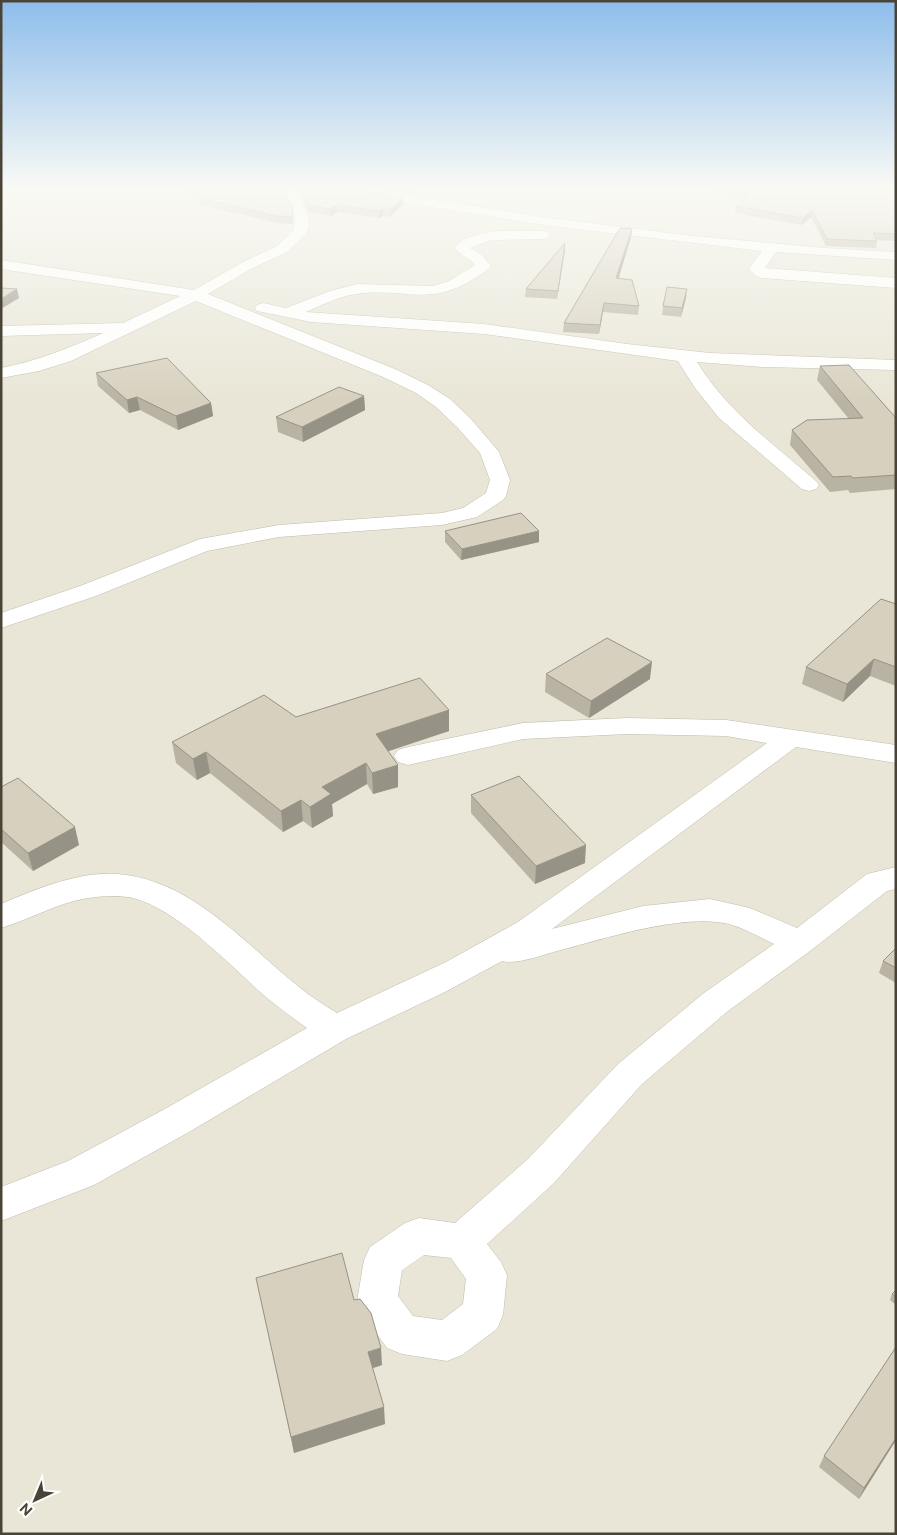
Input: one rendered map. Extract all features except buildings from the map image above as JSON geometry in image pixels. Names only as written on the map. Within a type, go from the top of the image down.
[{"type":"street","points":[[1,373],[33,367],[65,357],[130,326],[203,298],[248,265],[262,259]]},
{"type":"street","points":[[287,314],[347,292],[366,288],[408,292],[432,290],[453,285],[483,266],[477,259]]},
{"type":"street","points":[[764,259],[757,269],[761,273],[896,284]]},
{"type":"street","points":[[1,264],[162,288],[203,298],[259,306],[287,314],[320,319],[455,326],[684,356],[755,361],[896,364]]},
{"type":"street","points":[[1,621],[88,591],[200,546],[232,538],[279,531],[442,519],[470,513],[496,496],[500,480],[488,452],[464,423],[443,403],[422,389],[389,373],[203,298]]},
{"type":"street","points":[[1,330],[130,326]]},
{"type":"street","points":[[684,356],[701,384],[726,414],[809,485]]},
{"type":"street","points":[[408,756],[523,731],[627,726],[726,728],[896,754]]},
{"type":"street","points":[[1,1204],[81,1173],[176,1121],[334,1029],[491,954],[529,930],[792,737]]},
{"type":"street","points":[[462,1242],[541,1171],[630,1074],[716,1002],[878,882],[896,878]]},
{"type":"street","points":[[1,917],[74,890],[118,885],[154,892],[193,918],[249,961],[288,996],[334,1029]]},
{"type":"street","points":[[491,954],[553,941],[631,919],[675,912],[716,911],[752,919],[798,943]]},
{"type":"shaded area","points":[[1,259],[896,259],[896,1534],[1,1534]]}]
